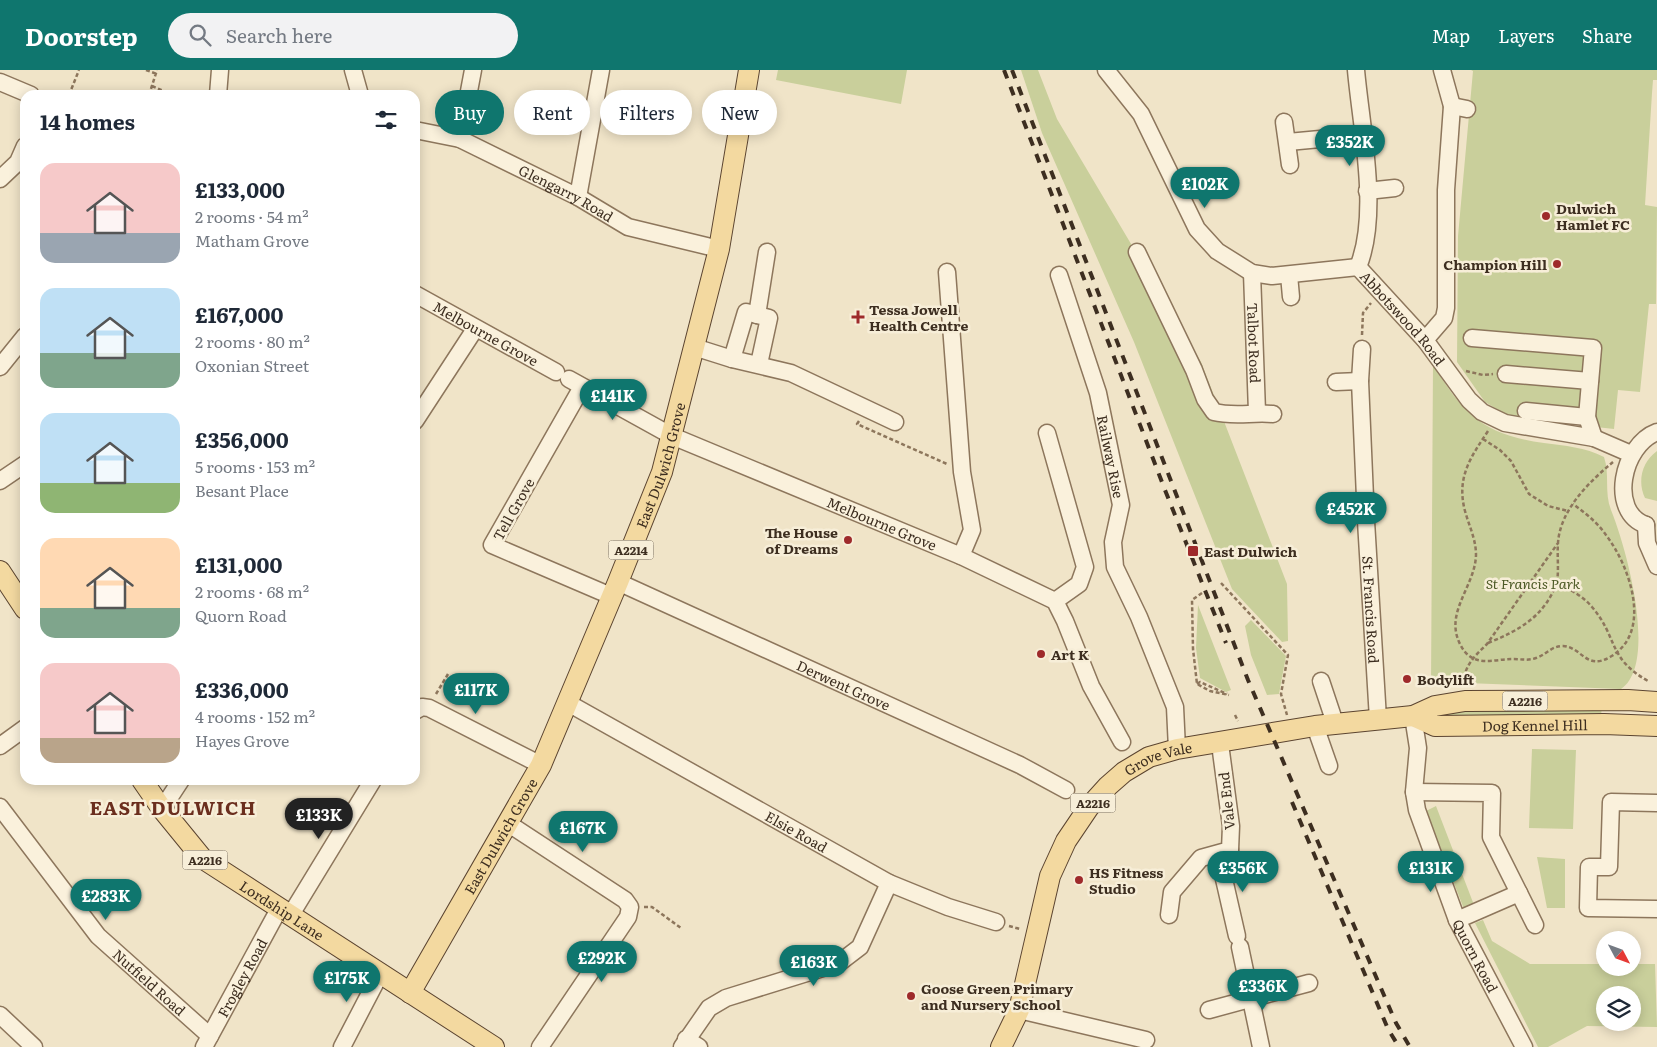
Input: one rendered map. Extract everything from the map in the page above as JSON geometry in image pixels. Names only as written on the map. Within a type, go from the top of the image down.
[{"type":"main road","name":"East Dulwich Grove","points":[[410,993],[509,824],[541,765],[662,472],[720,248],[749,70]]},
{"type":"main road","points":[[0,571],[20,601]]},
{"type":"main road","name":"Dog Kennel Hill","points":[[1378,719],[1413,716],[1435,706],[1465,701],[1628,700],[1657,702]]},
{"type":"main road","name":"Dog Kennel Hill","points":[[1413,716],[1435,726],[1604,724],[1657,726]]},
{"type":"main road","name":"Grove Vale","points":[[1001,1047],[1018,1010],[1050,876],[1058,857],[1089,807],[1108,786],[1137,764],[1156,755],[1177,749],[1220,744],[1315,726],[1378,719]]},
{"type":"main road","name":"Lordship Lane","points":[[145,785],[162,809],[202,858],[494,1047]]},
{"type":"street","points":[[218,90],[220,70]]},
{"type":"street","points":[[353,70],[359,90]]},
{"type":"street","points":[[460,139],[473,70]]},
{"type":"street","points":[[578,197],[601,70]]},
{"type":"street","name":"Abbotswood Road","points":[[1106,70],[1141,114],[1197,229],[1217,251],[1252,273],[1289,275],[1358,267],[1425,340],[1469,400],[1482,412],[1496,419],[1542,431],[1594,438],[1631,454]]},
{"type":"street","points":[[1356,70],[1368,191],[1365,252],[1358,267]]},
{"type":"street","points":[[1425,340],[1444,318],[1445,313],[1446,190],[1460,107],[1442,70]]},
{"type":"street","points":[[0,82],[20,90]]},
{"type":"street","points":[[1284,122],[1290,165]]},
{"type":"street","name":"Glengarry Road","points":[[420,131],[460,139],[578,197],[628,227],[720,248]]},
{"type":"street","points":[[1288,142],[1363,134]]},
{"type":"street","points":[[0,179],[20,168]]},
{"type":"street","points":[[1368,191],[1395,188]]},
{"type":"street","points":[[757,315],[768,252]]},
{"type":"street","name":"Talbot Road","points":[[1137,252],[1194,370],[1205,399],[1214,412],[1231,416],[1265,413],[1252,273]]},
{"type":"street","points":[[947,272],[962,472],[972,530],[961,556]]},
{"type":"street","name":"Railway Rise","points":[[1059,275],[1098,393],[1121,505],[1113,542],[1115,567],[1139,617],[1175,707],[1177,749]]},
{"type":"street","points":[[1289,275],[1291,297]]},
{"type":"street","name":"Melbourne Grove","points":[[420,297],[672,436],[961,556],[1055,601]]},
{"type":"street","points":[[732,359],[746,312],[769,318],[759,364]]},
{"type":"street","points":[[420,413],[475,328]]},
{"type":"street","points":[[1472,338],[1593,348],[1587,416],[1594,438]]},
{"type":"street","points":[[0,367],[20,342]]},
{"type":"street","points":[[694,347],[732,359],[791,373],[895,422]]},
{"type":"street","name":"St. Francis Road","points":[[1362,349],[1360,381],[1372,646],[1378,719]]},
{"type":"street","points":[[1506,374],[1590,381]]},
{"type":"street","name":"Tell Grove","points":[[569,380],[492,545],[615,589]]},
{"type":"street","points":[[1336,382],[1360,381]]},
{"type":"street","points":[[1526,411],[1587,416]]},
{"type":"street","points":[[1047,432],[1084,567],[1079,584],[1055,601],[1065,620],[1092,686],[1122,742]]},
{"type":"street","points":[[1657,432],[1644,438],[1631,454],[1624,473],[1624,492],[1628,509],[1636,521],[1651,520],[1647,543],[1657,566]]},
{"type":"street","points":[[0,481],[20,467]]},
{"type":"street","name":"Derwent Grove","points":[[615,589],[1020,765],[1066,790]]},
{"type":"street","points":[[1321,681],[1336,723]]},
{"type":"street","name":"Elsie Road","points":[[568,703],[889,883],[948,907],[996,922]]},
{"type":"street","points":[[422,709],[541,765]]},
{"type":"street","name":"Quorn Road","points":[[1413,716],[1418,748],[1414,792],[1417,810],[1457,920],[1524,1047]]},
{"type":"street","points":[[1315,726],[1329,766]]},
{"type":"street","points":[[0,746],[20,732]]},
{"type":"street","name":"Vale End","points":[[1169,915],[1172,892],[1201,858],[1230,850],[1231,826],[1220,744]]},
{"type":"street","points":[[162,809],[178,785]]},
{"type":"street","name":"Frogley Road","points":[[207,1042],[285,912],[370,785]]},
{"type":"street","points":[[1414,792],[1492,793],[1491,837],[1535,925]]},
{"type":"street","points":[[1657,803],[1611,802],[1609,867],[1590,867],[1588,908],[1657,910]]},
{"type":"street","name":"Nutfield Road","points":[[0,806],[98,936],[207,1042]]},
{"type":"street","points":[[509,824],[626,900],[630,907],[628,917],[540,1047]]},
{"type":"street","points":[[1230,850],[1224,879],[1253,998],[1262,1047]]},
{"type":"street","points":[[689,1044],[709,1008],[726,998],[839,963],[860,948],[889,883]]},
{"type":"street","points":[[1457,920],[1519,893]]},
{"type":"street","points":[[342,1047],[380,974]]},
{"type":"street","points":[[1209,1010],[1309,983]]},
{"type":"street","points":[[1018,1010],[1146,1040]]},
{"type":"street","points":[[0,1015],[34,1047]]},
{"type":"path","points":[[71,90],[79,70]]},
{"type":"path","points":[[146,70],[157,74]]},
{"type":"path","points":[[151,90],[157,70]]},
{"type":"path","points":[[152,86],[161,90]]},
{"type":"path","points":[[1362,349],[1364,313],[1381,291]]},
{"type":"path","points":[[865,408],[857,424],[962,472]]},
{"type":"path","points":[[1496,419],[1477,445],[1463,478],[1465,511],[1471,528],[1476,556],[1472,577],[1455,616],[1459,642],[1473,658],[1491,663],[1513,659],[1531,660],[1560,646],[1569,647],[1584,658],[1592,661],[1604,660],[1616,652],[1627,640],[1634,617],[1629,580],[1616,549],[1606,534],[1594,521],[1573,504]]},
{"type":"path","points":[[1483,439],[1506,455],[1524,488],[1535,499],[1548,506],[1568,511]]},
{"type":"path","points":[[1487,644],[1512,633],[1536,616],[1548,602],[1557,582],[1558,543],[1568,511],[1613,462]]},
{"type":"path","points":[[1464,690],[1465,674],[1473,658],[1487,644],[1558,543]]},
{"type":"path","points":[[1557,582],[1582,597],[1593,608],[1616,652],[1627,667],[1648,681]]},
{"type":"path","points":[[1221,583],[1288,655],[1281,694],[1291,731]]},
{"type":"path","points":[[1197,684],[1193,649],[1192,600],[1202,593]]},
{"type":"path","points":[[422,709],[448,674]]},
{"type":"path","points":[[1206,682],[1229,696],[1210,691],[1197,684],[1206,682]]},
{"type":"path","points":[[630,907],[652,907],[681,928]]},
{"type":"path","points":[[996,922],[1036,934]]},
{"type":"green space","points":[[778,70],[907,70],[901,104],[776,80]]},
{"type":"green space","points":[[1021,70],[1038,70],[1057,119],[1201,362],[1287,584],[1288,641],[1282,642],[1232,589],[1134,342],[1042,133]]},
{"type":"green space","name":"Champion Hill","points":[[1471,70],[1657,70],[1657,80],[1653,80],[1645,205],[1657,207],[1656,304],[1649,304],[1640,392],[1618,390],[1614,429],[1543,421],[1505,414],[1485,402],[1457,362],[1458,236],[1473,71]]},
{"type":"green space","name":"St Francis Park","points":[[1433,364],[1455,397],[1478,420],[1491,428],[1524,439],[1582,449],[1604,457],[1607,470],[1609,503],[1632,580],[1638,634],[1637,657],[1632,676],[1621,689],[1466,683],[1431,686]]},
{"type":"green space","points":[[1657,451],[1657,501],[1645,498],[1641,479],[1645,466]]},
{"type":"green space","points":[[1198,605],[1231,690],[1226,692],[1200,678],[1196,648]]},
{"type":"green space","points":[[1251,620],[1286,656],[1279,694],[1267,695],[1251,655],[1245,626]]},
{"type":"green space","points":[[1602,707],[1601,715],[1440,719],[1440,712]]},
{"type":"green space","points":[[1532,749],[1576,750],[1573,829],[1529,828]]},
{"type":"green space","points":[[1436,806],[1474,905],[1464,909],[1426,811]]},
{"type":"green space","points":[[1537,857],[1565,859],[1565,908],[1547,908]]},
{"type":"green space","points":[[1483,920],[1492,941],[1530,964],[1596,964],[1596,976],[1641,976],[1641,964],[1655,964],[1657,1027],[1641,1027],[1641,986],[1596,986],[1596,1026],[1587,1026],[1548,1047],[1538,1047],[1475,923]]},
{"type":"railway","points":[[1004,70],[1165,490],[1226,643]]},
{"type":"railway","points":[[1012,70],[1248,680],[1396,1023],[1410,1047]]},
{"type":"railway","points":[[1292,802],[1388,1029],[1399,1047]]},
{"type":"place","name":"Dulwich Hamlet FC","points":[[1546,216]]},
{"type":"place","name":"Champion Hill","points":[[1557,264]]},
{"type":"place","name":"Tessa Jowell Health Centre","points":[[858,317]]},
{"type":"place","name":"The House of Dreams","points":[[848,540]]},
{"type":"place","name":"East Dulwich","points":[[1193,551]]},
{"type":"place","name":"Art K","points":[[1041,654]]},
{"type":"place","name":"Bodylift","points":[[1407,679]]},
{"type":"place","name":"HS Fitness Studio","points":[[1079,880]]},
{"type":"place","name":"Goose Green Primary and Nursery School","points":[[911,996]]},
{"type":"district","name":"EAST DULWICH","points":[[173,807]]}]
